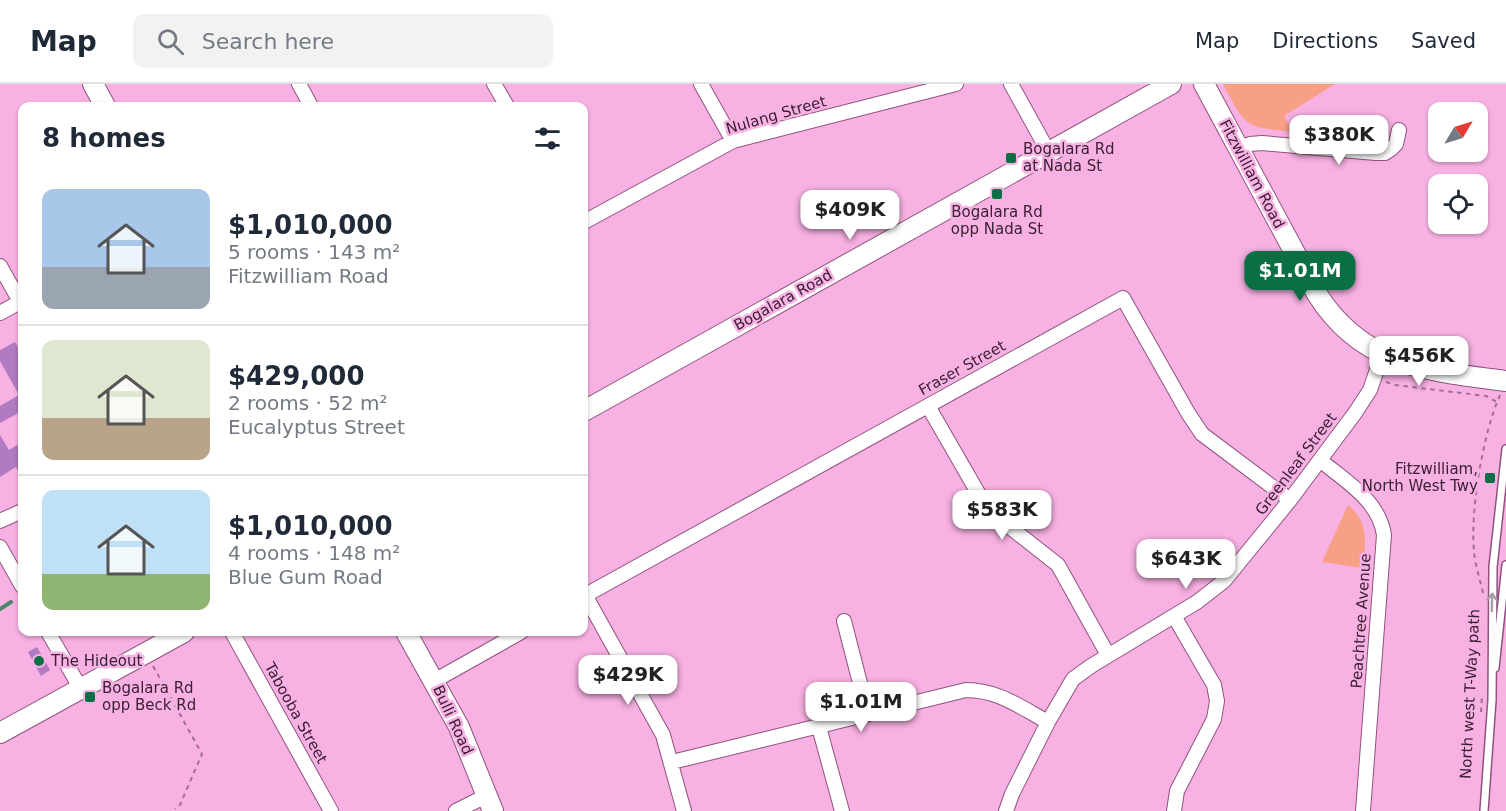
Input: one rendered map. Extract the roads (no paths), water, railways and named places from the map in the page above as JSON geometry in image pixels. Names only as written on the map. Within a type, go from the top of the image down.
[{"type":"street","points":[[93,84],[103,102]]},
{"type":"street","points":[[298,84],[309,102]]},
{"type":"street","points":[[494,84],[505,102]]},
{"type":"street","points":[[701,84],[733,141]]},
{"type":"street","name":"Nulang Street","points":[[588,220],[733,141],[956,84]]},
{"type":"street","points":[[1011,84],[1048,152]]},
{"type":"street","name":"Bogalara Road","points":[[588,409],[1171,84]]},
{"type":"street","name":"Fitzwilliam Road","points":[[1204,84],[1324,305],[1348,332],[1382,355],[1408,365],[1506,381]]},
{"type":"street","points":[[1239,148],[1262,143],[1385,153],[1396,144],[1399,130]]},
{"type":"street","points":[[0,266],[18,298]]},
{"type":"street","name":"Fraser Street","points":[[588,594],[1123,298],[1202,434],[1290,500]]},
{"type":"street","points":[[0,313],[18,304]]},
{"type":"street","name":"Greenleaf Street","points":[[1006,811],[1012,794],[1048,722],[1073,679],[1108,655],[1197,602],[1224,581],[1290,500],[1364,400],[1382,355]]},
{"type":"street","points":[[928,406],[985,505],[1058,565],[1108,655]]},
{"type":"street","name":"Peachtree Avenue","points":[[1320,460],[1364,496],[1382,522],[1384,535],[1363,811]]},
{"type":"street","points":[[0,520],[18,513]]},
{"type":"street","points":[[0,547],[18,579]]},
{"type":"street","points":[[588,603],[663,735],[684,811]]},
{"type":"street","points":[[1174,615],[1214,685],[1218,701],[1214,719],[1177,791],[1174,811]]},
{"type":"street","points":[[844,621],[868,714]]},
{"type":"street","points":[[50,636],[81,689]]},
{"type":"street","points":[[0,733],[177,636]]},
{"type":"street","name":"Tabooba Street","points":[[234,636],[331,811]]},
{"type":"street","name":"Bulli Road","points":[[408,636],[459,727],[490,804]]},
{"type":"street","points":[[434,681],[514,636]]},
{"type":"street","points":[[672,762],[966,690],[994,693],[1048,722]]},
{"type":"street","points":[[819,727],[842,811]]},
{"type":"street","points":[[456,811],[490,804]]},
{"type":"lane","points":[[1492,702],[1493,567],[1506,449]]},
{"type":"lane","points":[[1484,811],[1506,565]]},
{"type":"waterway","points":[[0,609],[11,602]]},
{"type":"place","name":"Bogalara Rd at Nada St","points":[[1011,158]]},
{"type":"place","name":"Bogalara Rd opp Nada St","points":[[997,194]]},
{"type":"place","name":"Fitzwilliam, North West Twy","points":[[1490,478]]},
{"type":"place","name":"The Hideout","points":[[39,661]]},
{"type":"place","name":"Bogalara Rd opp Beck Rd","points":[[90,697]]}]
